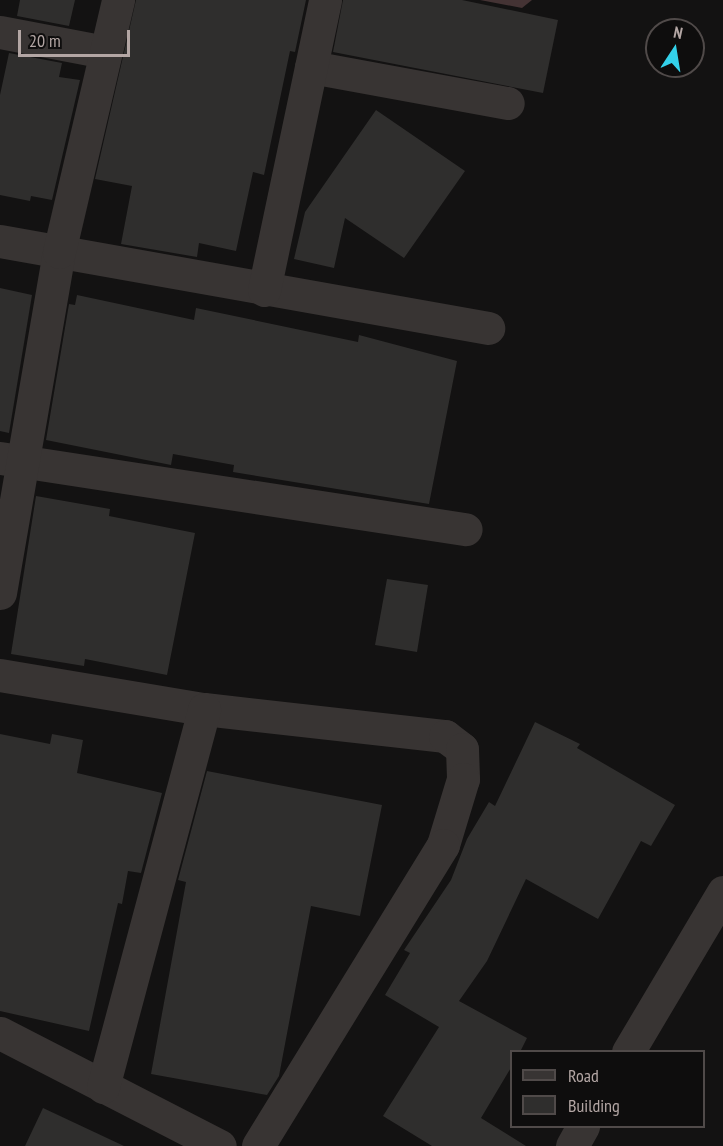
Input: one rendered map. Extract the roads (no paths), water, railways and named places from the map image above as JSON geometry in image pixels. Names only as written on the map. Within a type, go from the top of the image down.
[{"type":"street","points":[[0,593],[12,460],[118,0]]},
{"type":"street","points":[[264,290],[325,0]]},
{"type":"street","points":[[0,32],[105,52]]},
{"type":"street","points":[[311,67],[508,103]]},
{"type":"street","points":[[0,241],[264,290],[488,328]]},
{"type":"street","points":[[12,460],[466,529]]},
{"type":"street","points":[[0,675],[204,709],[446,736],[462,749],[463,778],[443,845],[258,1146]]},
{"type":"street","points":[[103,1087],[204,709]]},
{"type":"street","points":[[629,1050],[723,892]]},
{"type":"street","points":[[0,1033],[220,1146]]},
{"type":"street","points":[[572,1146],[583,1128]]}]
